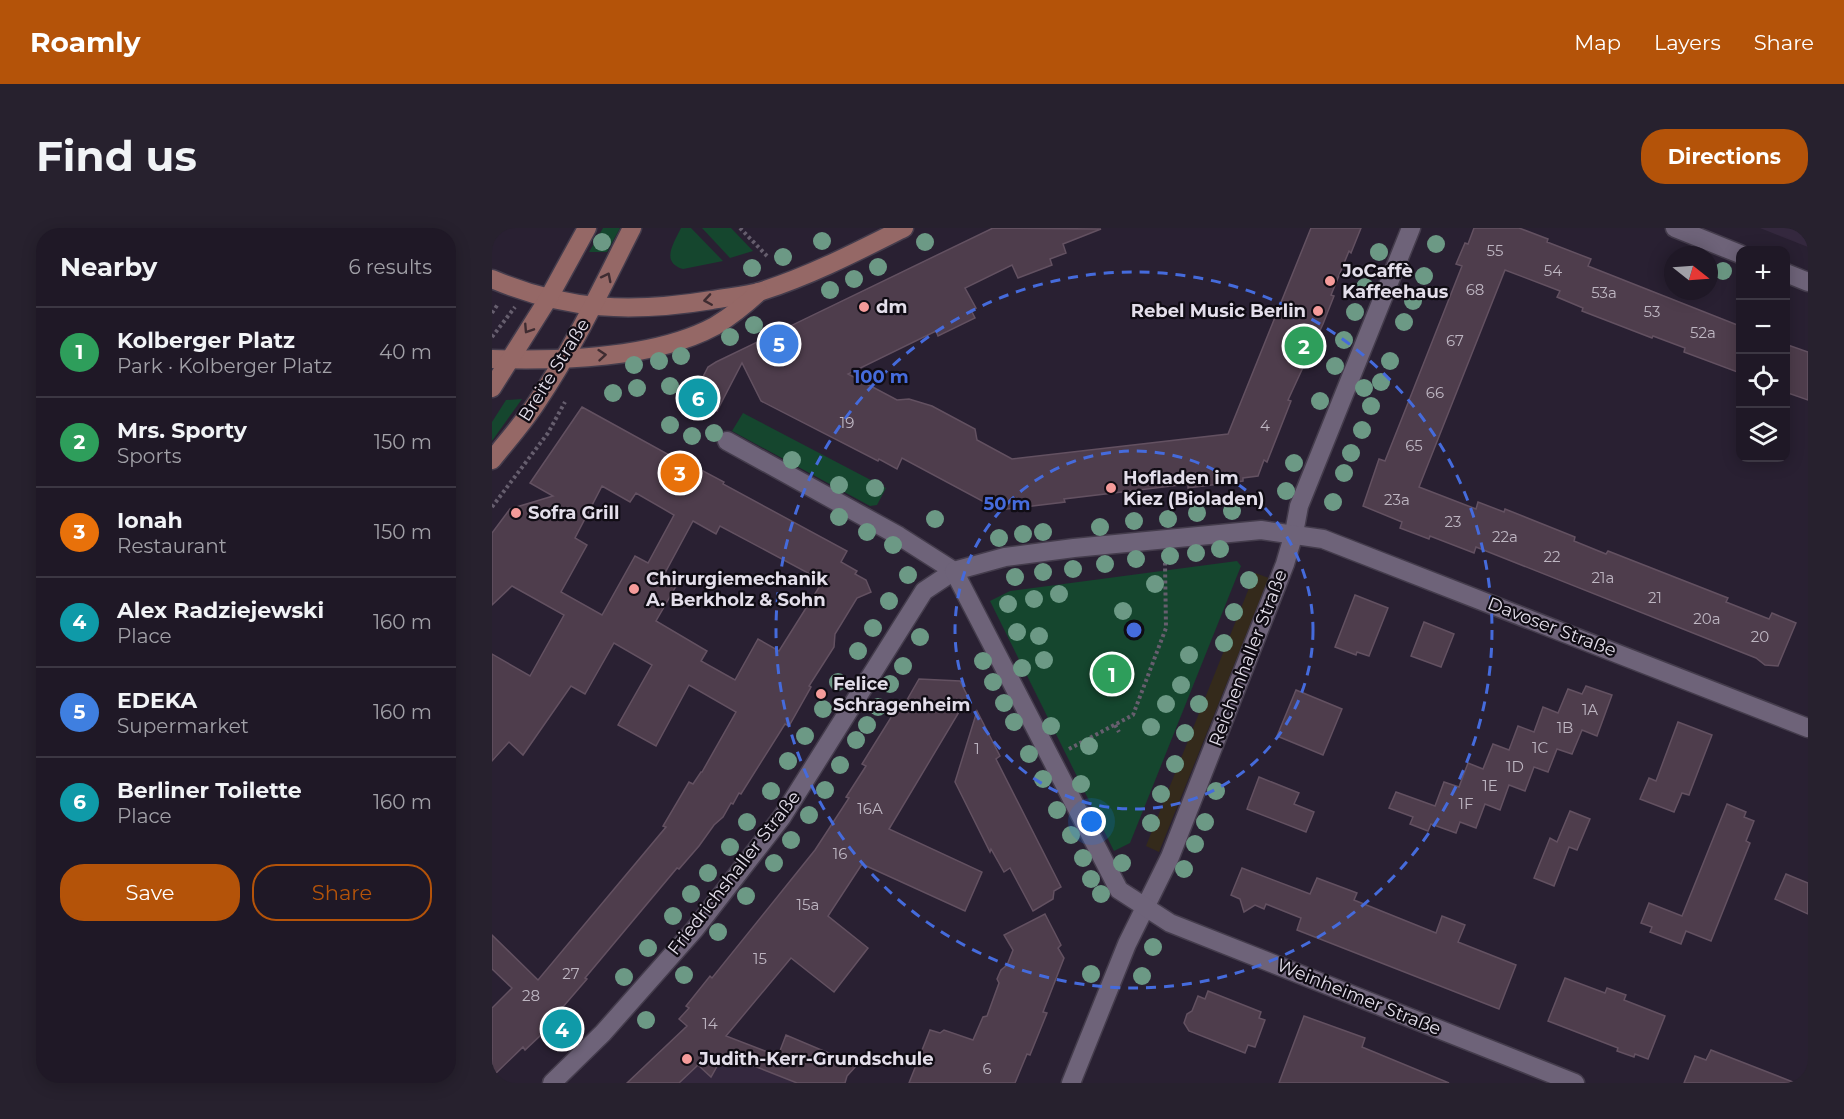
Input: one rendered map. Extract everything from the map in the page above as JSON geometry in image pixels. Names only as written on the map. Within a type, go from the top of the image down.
[{"type":"street","points":[[492,388],[501,359],[548,299],[587,228]]},
{"type":"street","name":"Breite Straße","points":[[492,460],[537,403],[592,307],[632,228]]},
{"type":"street","points":[[492,279],[548,299],[592,307],[656,307],[759,292],[810,274],[904,228]]},
{"type":"street","name":"Reichenhaller Straße","points":[[1071,1083],[1127,944],[1178,835],[1285,564],[1299,506],[1411,228]]},
{"type":"street","points":[[1674,228],[1736,252]]},
{"type":"street","points":[[1790,275],[1808,282]]},
{"type":"street","points":[[501,359],[621,354],[673,342],[714,326],[741,308],[759,292]]},
{"type":"street","points":[[727,441],[899,536],[954,571]]},
{"type":"street","name":"Davoser Straße","points":[[954,571],[998,558],[1074,548],[1261,530],[1294,533],[1335,543],[1808,728]]},
{"type":"street","name":"Weinheimer Straße","points":[[954,571],[1119,890],[1170,923],[1575,1083]]},
{"type":"street","name":"Friedrichshaller Straße","points":[[552,1083],[603,1033],[694,929],[782,817],[924,591],[954,571]]},
{"type":"path","points":[[740,228],[767,256]]},
{"type":"path","points":[[492,507],[548,433],[566,399]]},
{"type":"path","points":[[1068,750],[1133,715],[1166,628],[1165,563]]},
{"type":"path","points":[[1115,725],[1119,732]]},
{"type":"shaded area","points":[[1760,228],[1808,228],[1808,247]]},
{"type":"shaded area","points":[[1255,573],[1269,578],[1159,852],[1146,846]]},
{"type":"shaded area","points":[[724,1054],[797,1083],[679,1083],[698,1065],[712,1075]]},
{"type":"green space","points":[[603,228],[620,228],[607,252],[589,252]]},
{"type":"green space","points":[[681,228],[691,228],[723,261],[683,269],[676,266],[670,257],[672,246]]},
{"type":"green space","points":[[702,228],[731,228],[753,251],[730,258]]},
{"type":"green space","points":[[522,399],[492,441],[492,422],[506,400]]},
{"type":"green space","points":[[743,413],[886,488],[877,505],[870,506],[732,431]]},
{"type":"green space","points":[[1237,561],[1241,566],[1130,843],[1114,851],[990,601],[1010,591]]},
{"type":"building","points":[[993,228],[1101,229],[1063,244],[1066,253],[1050,259],[1052,265],[1018,278],[1012,265],[965,288],[976,308],[971,310],[975,318],[938,336],[936,331],[848,374],[897,400],[909,399],[932,406],[975,429],[977,440],[1012,459],[1228,434],[1311,228],[1361,228],[1331,295],[1334,296],[1323,324],[1288,400],[1291,401],[1267,462],[1264,460],[1258,476],[1243,478],[1243,481],[1188,488],[1188,484],[1064,499],[1065,502],[999,510],[902,458],[897,469],[761,401],[742,363],[717,411],[692,398],[708,367],[716,362]]},
{"type":"building","points":[[1474,228],[1519,228],[1591,259],[1588,266],[1664,296],[1664,300],[1674,300],[1736,324],[1736,372],[1684,352],[1685,348],[1582,311],[1583,308],[1557,297],[1560,291],[1505,270],[1419,487],[1476,509],[1478,502],[1504,512],[1505,509],[1575,537],[1574,541],[1606,554],[1608,551],[1728,598],[1726,602],[1769,619],[1772,613],[1796,623],[1778,666],[1765,665],[1756,658],[1476,547],[1474,553],[1430,536],[1429,539],[1400,528],[1402,522],[1363,506],[1379,459],[1385,461],[1462,266],[1456,264],[1465,243],[1468,244]]},
{"type":"building","points":[[1790,346],[1808,352],[1808,400],[1790,394]]},
{"type":"building","points":[[582,407],[689,466],[690,464],[724,482],[723,484],[847,551],[841,562],[857,571],[855,574],[866,580],[871,592],[857,598],[835,634],[834,647],[809,686],[811,687],[789,726],[785,724],[741,794],[739,793],[733,804],[731,803],[723,817],[714,825],[699,846],[679,869],[677,868],[585,978],[587,979],[556,1015],[559,1018],[525,1050],[523,1047],[492,1077],[492,1008],[512,988],[492,969],[492,935],[538,980],[666,827],[663,826],[689,782],[693,784],[702,772],[736,712],[689,685],[656,746],[618,725],[652,665],[614,643],[585,694],[571,686],[523,755],[509,742],[492,761],[492,654],[530,676],[564,615],[512,586],[492,605],[492,533],[510,509],[553,496],[530,483]],"holes":[[[602,486],[630,502],[636,493],[674,515],[648,563],[635,556],[602,615],[561,592],[587,545],[575,538]],[[693,521],[716,534],[720,526],[823,581],[779,651],[758,639],[735,680],[701,661],[707,651],[656,621],[679,581],[665,573]]]},
{"type":"building","points":[[1355,595],[1388,608],[1369,656],[1357,652],[1356,655],[1335,647]]},
{"type":"building","points":[[1424,622],[1454,634],[1441,667],[1411,656]]},
{"type":"building","points":[[919,679],[960,681],[968,697],[889,829],[982,872],[965,911],[862,864],[828,916],[868,948],[834,992],[791,958],[726,1036],[778,1056],[786,1035],[857,1065],[847,1076],[845,1083],[797,1083],[724,1054],[711,1077],[698,1065],[679,1083],[627,1083],[687,1026],[679,1019],[689,1008],[686,1006],[710,976],[712,978],[815,850],[849,798],[846,797],[866,766],[862,764],[900,703],[904,705]]},
{"type":"building","points":[[1586,686],[1612,695],[1597,736],[1582,730],[1572,754],[1557,749],[1548,772],[1534,767],[1525,791],[1509,785],[1500,810],[1485,804],[1476,828],[1460,822],[1456,833],[1431,824],[1428,831],[1410,824],[1413,817],[1389,808],[1396,792],[1435,806],[1444,782],[1459,787],[1468,763],[1483,769],[1493,744],[1509,750],[1518,726],[1534,732],[1543,707],[1558,713],[1568,689],[1582,694]]},
{"type":"building","points":[[1296,690],[1342,709],[1323,755],[1277,736]]},
{"type":"building","points":[[977,711],[1000,756],[996,759],[1061,887],[1054,891],[1053,899],[1033,911],[1010,868],[1004,872],[991,849],[990,852],[955,782]]},
{"type":"building","points":[[1678,722],[1712,735],[1689,795],[1682,793],[1674,812],[1640,799],[1649,778],[1656,781]]},
{"type":"building","points":[[1259,777],[1299,793],[1294,804],[1314,812],[1306,832],[1247,809]]},
{"type":"building","points":[[1727,804],[1746,812],[1744,817],[1754,821],[1746,841],[1750,843],[1711,941],[1686,931],[1681,944],[1650,932],[1652,927],[1641,923],[1649,903],[1682,916]]},
{"type":"building","points":[[1570,811],[1590,819],[1577,850],[1569,847],[1554,886],[1534,878],[1550,838],[1557,842]]},
{"type":"building","points":[[1242,868],[1310,894],[1317,878],[1357,893],[1354,900],[1436,933],[1442,916],[1465,925],[1458,942],[1516,965],[1499,1009],[1297,930],[1301,918],[1266,904],[1264,909],[1255,905],[1244,912],[1240,899],[1231,895]]},
{"type":"building","points":[[1786,874],[1808,883],[1808,914],[1775,899]]},
{"type":"building","points":[[1045,914],[1061,945],[1058,948],[1064,958],[1043,1012],[1047,1013],[1030,1055],[1027,1054],[1015,1083],[909,1083],[930,1030],[940,1033],[944,1030],[973,1040],[983,1017],[987,1016],[999,983],[997,979],[1001,970],[1007,965],[1013,950],[1004,935]]},
{"type":"building","points":[[1565,978],[1605,993],[1607,988],[1626,995],[1624,1000],[1665,1016],[1648,1059],[1617,1051],[1618,1048],[1548,1021]]},
{"type":"building","points":[[1208,991],[1261,1012],[1259,1018],[1265,1020],[1255,1047],[1248,1045],[1245,1053],[1189,1031],[1184,1023],[1187,1014],[1192,1011],[1198,996],[1205,999]]},
{"type":"building","points":[[1304,1016],[1365,1038],[1362,1047],[1449,1083],[1279,1083]]},
{"type":"building","points":[[1711,1050],[1793,1082],[1684,1083],[1695,1056],[1706,1060]]},
{"type":"place","name":"JoCaffè Kaffeehaus","points":[[1330,281]]},
{"type":"place","name":"dm","points":[[864,307]]},
{"type":"place","name":"Rebel Music Berlin","points":[[1318,311]]},
{"type":"place","name":"EDEKA","points":[[779,344]]},
{"type":"place","name":"Mrs. Sporty","points":[[1304,346]]},
{"type":"place","name":"Berliner Toilette","points":[[698,398]]},
{"type":"place","name":"Ionah","points":[[680,473]]},
{"type":"place","name":"Hofladen im Kiez (Bioladen)","points":[[1111,488]]},
{"type":"place","name":"Sofra Grill","points":[[516,513]]},
{"type":"place","name":"Chirurgiemechanik A. Berkholz & Sohn","points":[[634,589]]},
{"type":"place","name":"Kolberger Platz","points":[[1112,674]]},
{"type":"place","name":"Felice Schragenheim","points":[[821,694]]},
{"type":"place","name":"Alex Radziejewski","points":[[562,1029]]},
{"type":"place","name":"Judith-Kerr-Grundschule","points":[[687,1059]]}]
